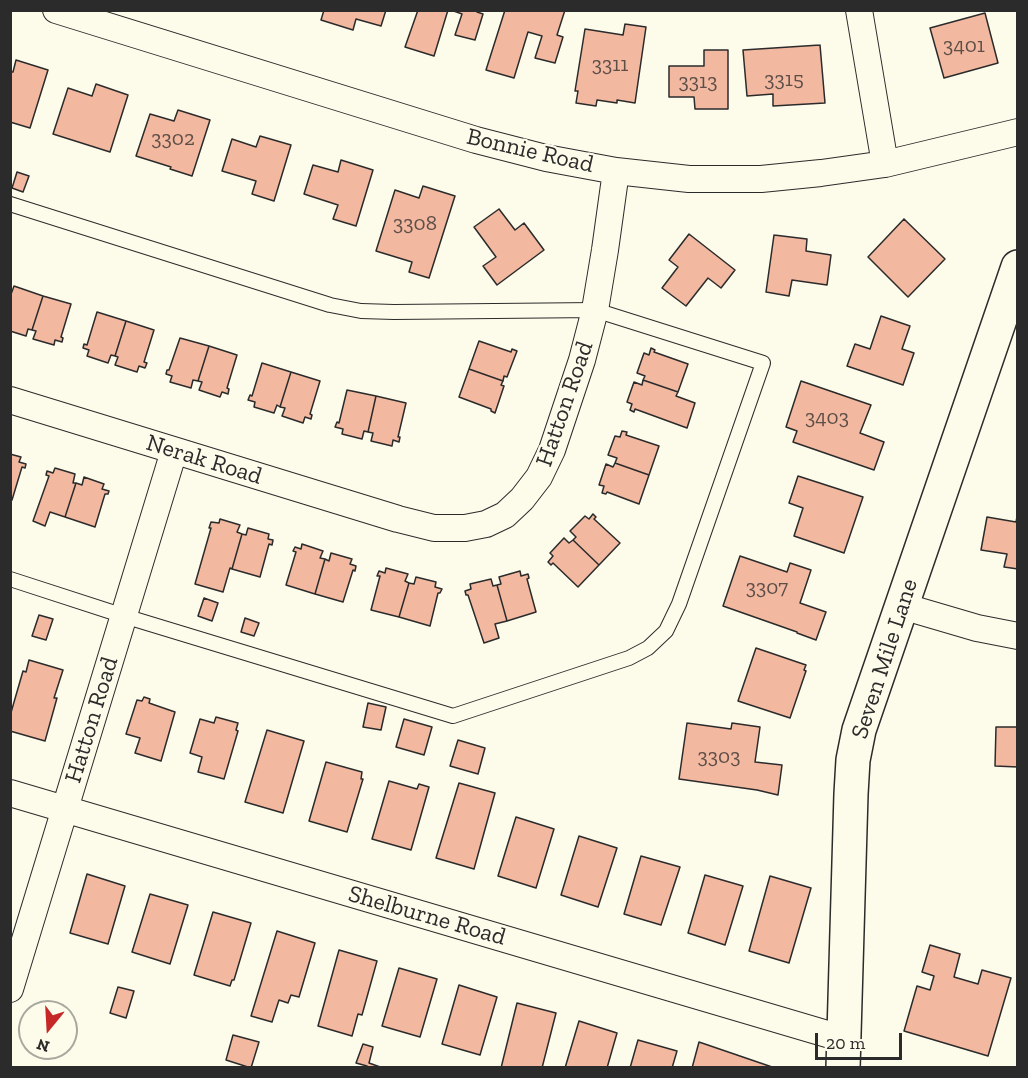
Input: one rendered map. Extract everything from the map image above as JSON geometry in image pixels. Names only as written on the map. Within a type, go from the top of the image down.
[{"type":"street","name":"Bonnie Road","points":[[56,10],[82,14],[476,140],[546,158],[616,171],[689,178],[761,179],[885,164],[1017,132]]},
{"type":"street","points":[[859,10],[885,164]]},
{"type":"street","name":"Hatton Road","points":[[398,519],[434,528],[465,528],[486,524],[505,515],[522,499],[539,477],[552,450],[582,360],[595,310],[616,171]]},
{"type":"street","name":"Seven Mile Lane","points":[[843,1053],[853,760],[859,730],[1017,267]]},
{"type":"street","name":"Nerak Road","points":[[10,400],[398,519]]},
{"type":"street","name":"Hatton Road","points":[[10,989],[174,451]]},
{"type":"street","points":[[902,606],[976,628],[1017,636]]},
{"type":"street","name":"Shelburne Road","points":[[10,793],[843,1053]]},
{"type":"lane","points":[[10,204],[330,305],[362,311],[394,312],[595,310],[763,363],[679,604],[666,632],[648,648],[628,658],[453,716],[10,579]]},
{"type":"building","points":[[324,10],[386,10],[381,26],[356,19],[353,30],[321,20]]},
{"type":"building","points":[[418,10],[448,10],[434,56],[405,47]]},
{"type":"building","points":[[451,10],[477,10],[483,14],[475,40],[455,35],[462,14]]},
{"type":"building","points":[[505,10],[565,10],[557,35],[563,37],[555,63],[535,58],[542,36],[528,32],[514,78],[486,70]]},
{"type":"building","points":[[985,13],[998,63],[944,78],[930,28]]},
{"type":"building","points":[[625,24],[646,27],[635,103],[597,100],[596,106],[576,103],[578,91],[575,91],[585,29],[623,35]]},
{"type":"building","points":[[820,45],[825,103],[773,106],[773,94],[747,96],[743,50]]},
{"type":"building","points":[[704,50],[728,50],[728,109],[695,109],[694,97],[669,97],[669,66],[704,66]]},
{"type":"building","points":[[16,60],[48,70],[30,128],[10,122],[10,72],[13,72]]},
{"type":"building","points":[[96,84],[128,95],[110,152],[53,134],[68,88],[92,96]]},
{"type":"building","points":[[178,110],[210,120],[192,176],[136,156],[150,114],[174,121]]},
{"type":"building","points":[[260,136],[291,145],[274,201],[252,194],[256,181],[222,171],[232,139],[256,147]]},
{"type":"building","points":[[341,160],[373,170],[356,226],[333,219],[338,205],[304,194],[313,165],[338,172]]},
{"type":"building","points":[[17,172],[29,176],[23,192],[12,188]]},
{"type":"building","points":[[423,186],[455,196],[429,278],[409,272],[412,262],[376,251],[395,190],[419,198]]},
{"type":"building","points":[[499,209],[515,230],[524,223],[544,250],[497,285],[483,266],[496,257],[474,227]]},
{"type":"building","points":[[904,219],[945,259],[908,297],[868,257]]},
{"type":"building","points":[[689,234],[735,270],[721,288],[708,278],[686,306],[662,288],[678,267],[669,260]]},
{"type":"building","points":[[774,235],[807,239],[806,251],[831,255],[827,285],[792,280],[789,296],[766,292]]},
{"type":"building","points":[[14,286],[43,296],[32,330],[28,329],[26,336],[10,331],[10,297]]},
{"type":"building","points":[[43,296],[71,304],[61,337],[62,342],[55,340],[54,345],[33,339],[36,331],[32,330]]},
{"type":"building","points":[[97,312],[126,321],[115,356],[111,355],[108,363],[87,356],[89,350],[83,348],[84,344],[87,345]]},
{"type":"building","points":[[881,316],[910,326],[902,349],[914,353],[903,385],[847,366],[855,344],[870,349]]},
{"type":"building","points":[[126,321],[154,330],[144,362],[147,363],[145,368],[139,366],[137,372],[115,365],[118,357],[115,356]]},
{"type":"building","points":[[180,338],[209,346],[198,381],[193,380],[191,388],[170,382],[172,376],[166,374]]},
{"type":"building","points":[[479,341],[511,352],[512,349],[517,351],[507,377],[504,376],[503,381],[469,369]]},
{"type":"building","points":[[209,346],[237,355],[227,388],[229,389],[228,394],[222,392],[220,397],[199,390],[202,382],[198,381]]},
{"type":"building","points":[[651,348],[655,350],[654,352],[688,364],[678,392],[643,380],[645,376],[637,373],[644,353],[649,355]]},
{"type":"building","points":[[262,363],[291,372],[280,407],[277,405],[274,413],[254,407],[255,402],[248,400],[250,395],[252,396]]},
{"type":"building","points":[[469,369],[503,381],[501,385],[504,386],[495,413],[491,409],[459,397]]},
{"type":"building","points":[[291,372],[320,381],[310,414],[311,419],[305,417],[303,423],[282,416],[285,408],[280,407]]},
{"type":"building","points":[[643,380],[678,392],[676,396],[695,403],[687,428],[635,409],[634,412],[630,410],[632,404],[627,402],[634,382],[642,385]]},
{"type":"building","points":[[801,381],[871,405],[860,433],[884,442],[874,470],[793,442],[797,431],[786,427]]},
{"type":"building","points":[[347,390],[376,396],[368,432],[364,431],[362,439],[342,434],[343,429],[335,427],[337,422],[339,423]]},
{"type":"building","points":[[376,396],[406,403],[398,437],[400,437],[399,442],[393,440],[392,446],[371,441],[373,433],[368,432]]},
{"type":"building","points":[[622,431],[627,432],[626,435],[659,446],[649,475],[615,463],[617,458],[608,455],[615,436],[620,437]]},
{"type":"building","points":[[10,454],[21,457],[19,462],[26,464],[25,468],[22,467],[12,500],[10,500]]},
{"type":"building","points":[[615,463],[649,475],[639,504],[607,492],[602,493],[604,486],[599,485],[606,464],[613,467]]},
{"type":"building","points":[[55,468],[75,474],[73,483],[76,483],[65,517],[50,512],[45,526],[33,521],[49,476],[46,475],[47,471],[53,473]]},
{"type":"building","points":[[798,476],[863,497],[844,553],[794,536],[803,508],[789,503]]},
{"type":"building","points":[[84,477],[104,484],[102,489],[109,491],[105,494],[95,527],[65,517],[76,483],[82,485]]},
{"type":"building","points":[[1018,512],[1018,569],[1004,567],[1007,554],[981,550],[987,517],[1016,522]]},
{"type":"building","points":[[593,514],[596,517],[594,519],[620,543],[599,565],[573,540],[576,537],[570,531],[585,516],[589,519]]},
{"type":"building","points":[[220,519],[240,525],[237,532],[242,534],[223,592],[195,584],[211,522],[219,523]]},
{"type":"building","points":[[248,528],[269,534],[268,539],[273,540],[272,545],[269,544],[260,577],[232,569],[242,534],[246,535]]},
{"type":"building","points":[[564,538],[569,543],[573,540],[599,565],[578,587],[553,563],[551,565],[548,562],[553,556],[550,553]]},
{"type":"building","points":[[302,544],[323,551],[320,558],[325,559],[315,594],[286,585],[296,552],[293,551],[295,547],[301,549]]},
{"type":"building","points":[[331,553],[352,559],[350,564],[356,566],[343,602],[315,594],[325,559],[329,561]]},
{"type":"building","points":[[740,556],[787,572],[790,563],[811,570],[800,603],[826,612],[816,640],[723,606]]},
{"type":"building","points":[[386,568],[408,574],[405,581],[409,583],[399,617],[371,610],[380,576],[377,576],[379,571],[385,573]]},
{"type":"building","points":[[520,571],[521,576],[528,574],[527,579],[536,612],[507,621],[497,585],[501,584],[499,577]]},
{"type":"building","points":[[416,577],[436,582],[435,587],[442,589],[438,593],[430,626],[399,617],[409,583],[414,584]]},
{"type":"building","points":[[491,579],[493,586],[497,585],[507,621],[495,624],[499,638],[484,643],[465,591],[471,589],[470,584]]},
{"type":"building","points":[[204,598],[218,603],[212,621],[198,616]]},
{"type":"building","points":[[39,615],[53,619],[46,640],[32,636]]},
{"type":"building","points":[[245,618],[259,623],[254,636],[241,632]]},
{"type":"building","points":[[756,648],[806,665],[790,718],[738,701]]},
{"type":"building","points":[[29,660],[63,670],[54,698],[57,698],[45,741],[10,731],[10,716],[23,671],[26,672]]},
{"type":"building","points":[[144,697],[150,699],[149,703],[175,712],[161,761],[135,753],[140,738],[126,734],[137,700],[142,701]]},
{"type":"building","points":[[368,703],[386,707],[381,730],[363,727]]},
{"type":"building","points":[[216,717],[238,723],[236,730],[238,731],[224,779],[198,772],[202,757],[190,753],[200,719],[214,723]]},
{"type":"building","points":[[404,719],[432,727],[424,755],[396,747]]},
{"type":"building","points":[[687,723],[731,729],[732,723],[760,727],[755,762],[782,765],[778,795],[679,779]]},
{"type":"building","points":[[996,727],[1018,727],[1018,767],[995,766]]},
{"type":"building","points":[[267,730],[304,741],[283,813],[245,802]]},
{"type":"building","points":[[458,740],[485,748],[478,774],[450,766]]},
{"type":"building","points":[[326,762],[362,772],[361,779],[363,779],[347,832],[309,821]]},
{"type":"building","points":[[389,781],[417,789],[419,784],[429,787],[411,850],[372,839]]},
{"type":"building","points":[[459,783],[495,793],[474,869],[436,858]]},
{"type":"building","points":[[516,817],[554,829],[536,888],[498,876]]},
{"type":"building","points":[[579,836],[617,848],[598,907],[561,895]]},
{"type":"building","points":[[641,856],[680,867],[661,925],[624,914]]},
{"type":"building","points":[[87,874],[125,886],[108,944],[70,933]]},
{"type":"building","points":[[705,875],[743,886],[725,945],[688,933]]},
{"type":"building","points":[[770,876],[811,888],[789,963],[749,951]]},
{"type":"building","points":[[150,894],[188,905],[170,964],[132,952]]},
{"type":"building","points":[[213,912],[251,923],[234,980],[230,986],[194,975]]},
{"type":"building","points":[[277,931],[315,943],[299,997],[291,995],[288,1003],[279,1000],[272,1022],[251,1016]]},
{"type":"building","points":[[930,945],[960,954],[954,977],[978,984],[982,970],[1011,978],[988,1056],[904,1031],[917,986],[930,990],[934,976],[922,972]]},
{"type":"building","points":[[339,950],[377,961],[362,1015],[358,1014],[352,1036],[318,1026]]},
{"type":"building","points":[[399,968],[437,979],[420,1037],[382,1026]]},
{"type":"building","points":[[459,985],[497,997],[480,1055],[442,1044]]},
{"type":"building","points":[[118,987],[134,991],[126,1018],[110,1013]]},
{"type":"building","points":[[517,1003],[556,1013],[542,1068],[501,1068]]},
{"type":"building","points":[[579,1021],[617,1033],[607,1068],[565,1068]]},
{"type":"building","points":[[233,1035],[259,1042],[251,1068],[226,1060]]},
{"type":"building","points":[[638,1040],[677,1051],[672,1068],[630,1068]]},
{"type":"building","points":[[699,1042],[775,1068],[692,1068]]},
{"type":"building","points":[[363,1044],[373,1047],[369,1063],[383,1068],[366,1068],[367,1066],[356,1063]]}]
